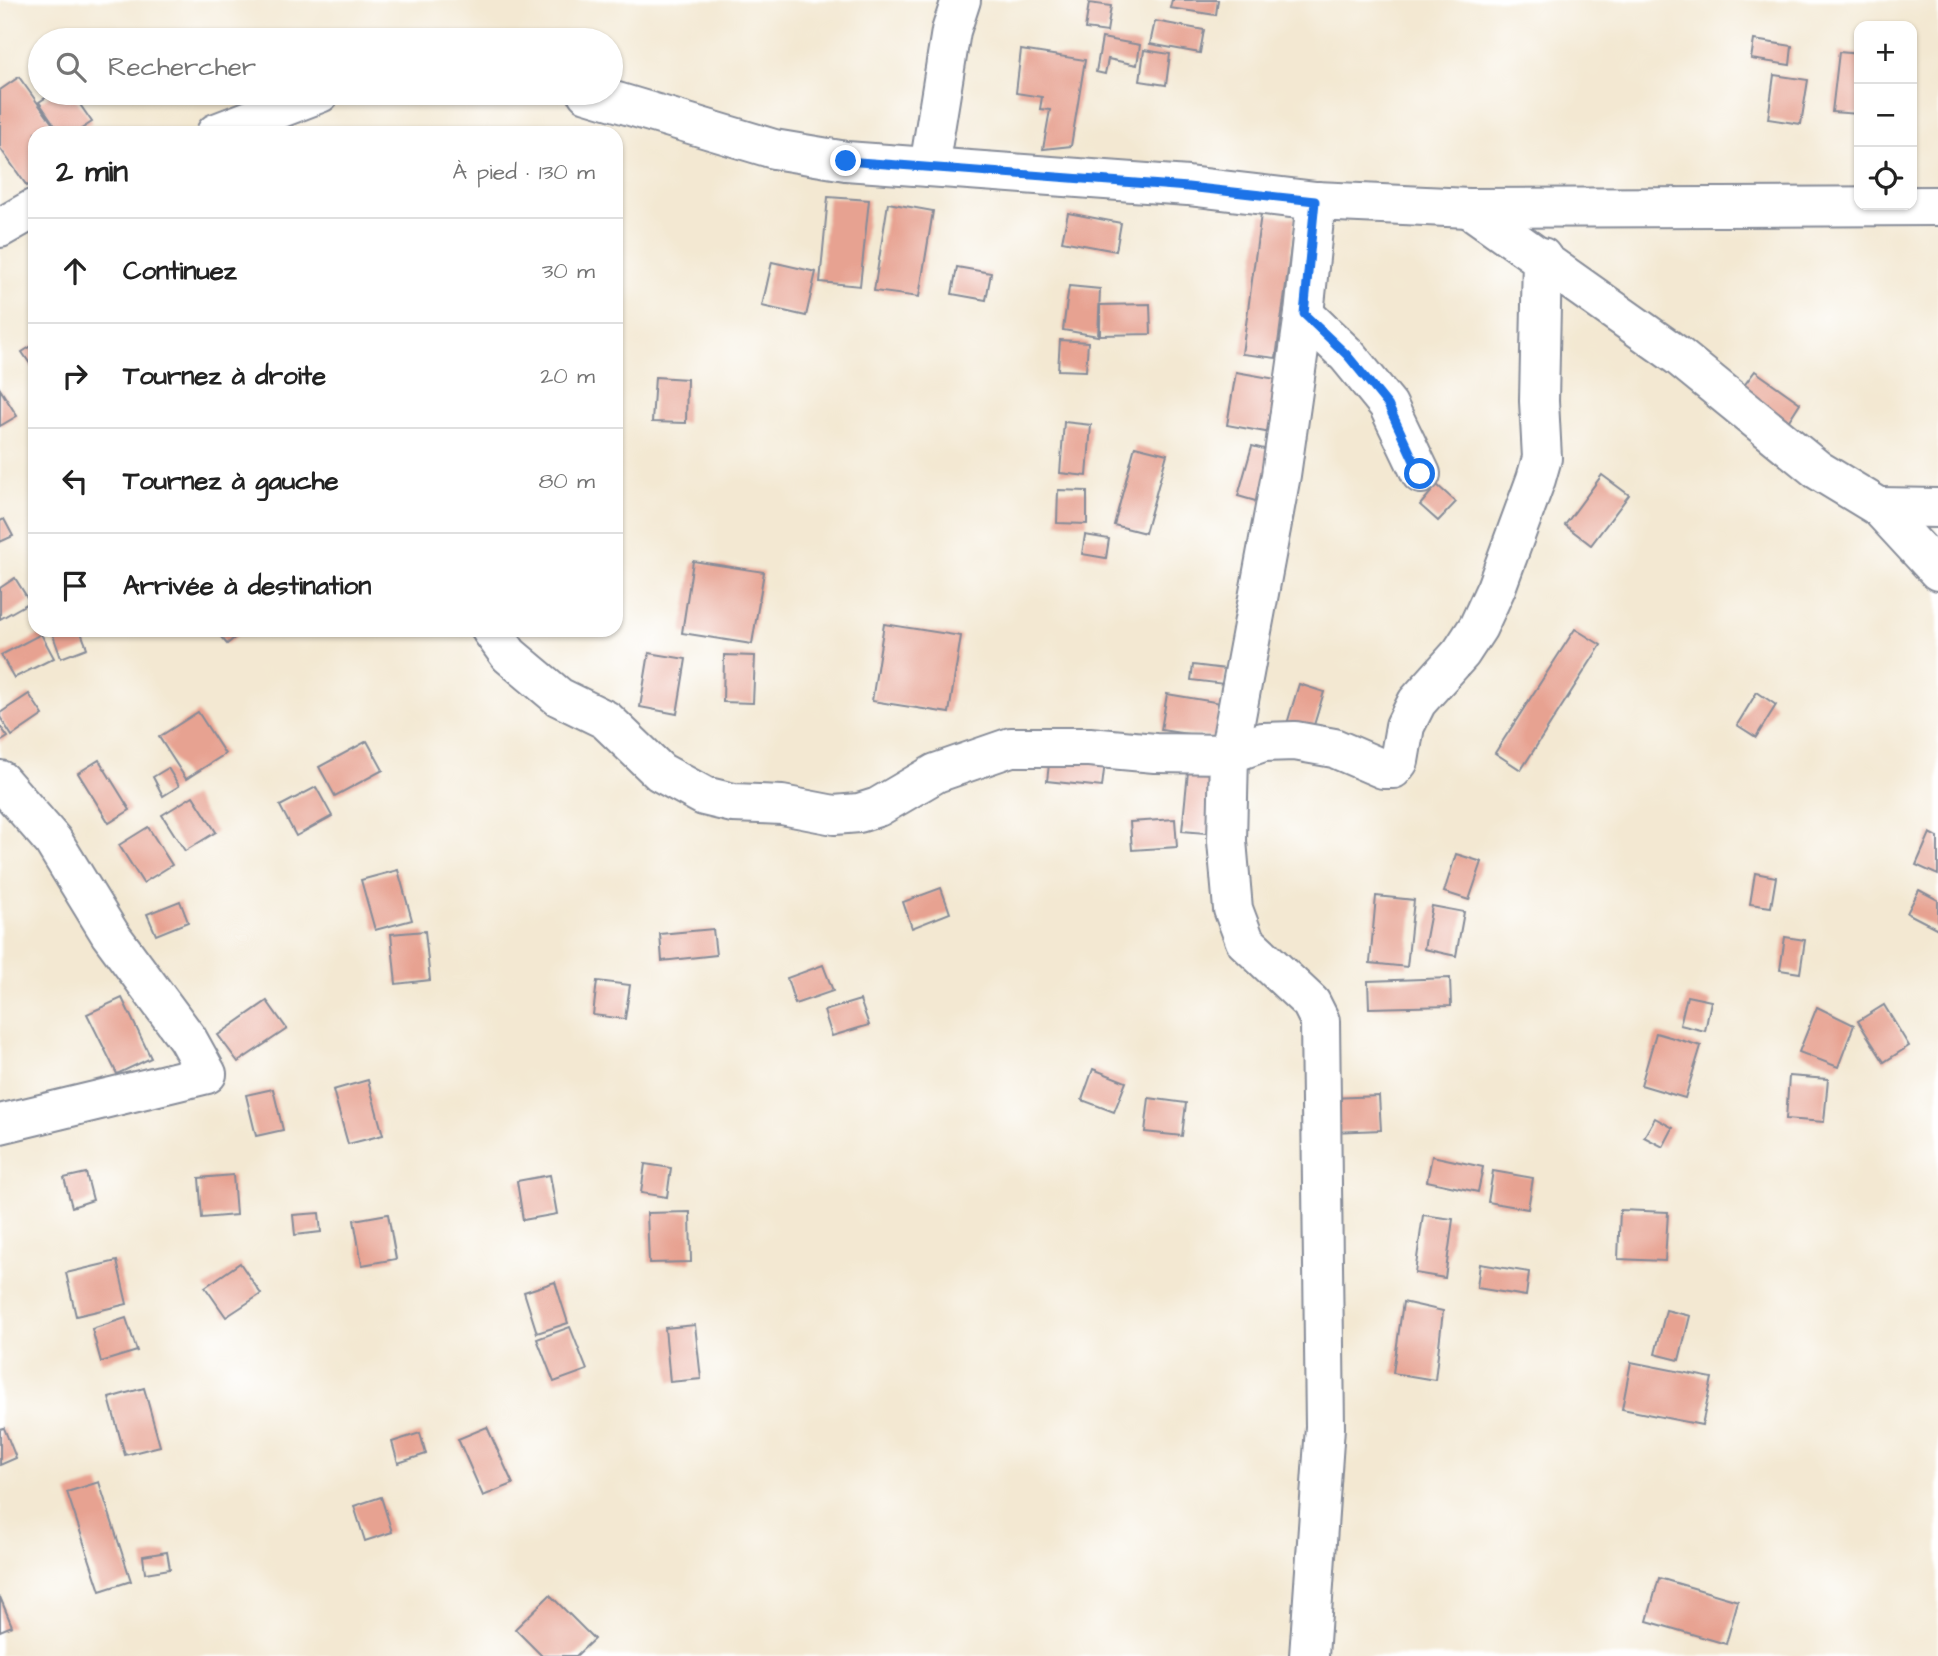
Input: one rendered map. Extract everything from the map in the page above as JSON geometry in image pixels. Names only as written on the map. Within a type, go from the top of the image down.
[{"type":"street","points":[[929,167],[951,31],[961,0]]},
{"type":"street","points":[[623,104],[774,149],[846,161],[1188,187],[1315,201],[1469,208],[1938,206]]},
{"type":"street","points":[[234,126],[289,105]]},
{"type":"street","points":[[1309,1656],[1325,1427],[1321,1021],[1311,1003],[1245,941],[1233,909],[1227,841],[1229,754],[1280,475],[1304,314],[1315,201]]},
{"type":"street","points":[[1469,208],[1542,257],[1678,356],[1818,470],[1879,507],[1938,571]]},
{"type":"street","points":[[0,228],[28,212]]},
{"type":"street","points":[[496,637],[509,655],[559,697],[606,720],[660,772],[704,796],[733,803],[782,805],[834,815],[859,813],[878,807],[936,773],[1011,747],[1078,746],[1156,753],[1229,754],[1264,742],[1295,741],[1334,748],[1383,769],[1393,769],[1399,761],[1405,726],[1417,702],[1461,653],[1478,627],[1496,588],[1536,479],[1542,458],[1539,401],[1542,257]]},
{"type":"street","points":[[1304,314],[1347,355],[1388,405],[1420,474]]},
{"type":"street","points":[[1879,507],[1938,508]]},
{"type":"street","points":[[0,780],[53,841],[110,934],[187,1038],[207,1074],[0,1124]]},
{"type":"building","points":[[1172,0],[1218,0],[1216,15],[1170,8]]},
{"type":"building","points":[[1089,3],[1111,6],[1107,32],[1085,29]]},
{"type":"building","points":[[1155,21],[1204,30],[1200,53],[1150,44]]},
{"type":"building","points":[[1102,38],[1140,45],[1137,65],[1108,59],[1105,74],[1096,72]]},
{"type":"building","points":[[1754,40],[1792,46],[1790,65],[1751,59]]},
{"type":"building","points":[[1021,50],[1085,60],[1071,146],[1043,149],[1050,110],[1040,109],[1042,97],[1016,93]]},
{"type":"building","points":[[1144,50],[1170,54],[1166,85],[1140,81]]},
{"type":"building","points":[[1839,52],[1854,54],[1854,114],[1832,112]]},
{"type":"building","points":[[1774,75],[1808,80],[1801,124],[1768,119]]},
{"type":"building","points":[[19,77],[28,90],[28,105],[39,105],[54,126],[28,126],[27,186],[0,148],[0,90]]},
{"type":"building","points":[[41,105],[80,105],[92,122],[86,126],[55,126]]},
{"type":"building","points":[[828,197],[869,200],[860,286],[820,282]]},
{"type":"building","points":[[888,203],[933,211],[919,297],[874,291]]},
{"type":"building","points":[[1068,213],[1121,223],[1116,251],[1062,241]]},
{"type":"building","points":[[1261,214],[1295,218],[1276,358],[1242,354]]},
{"type":"building","points":[[772,262],[816,272],[806,316],[762,306]]},
{"type":"building","points":[[957,267],[991,273],[986,300],[952,294]]},
{"type":"building","points":[[1069,286],[1100,289],[1098,336],[1063,330]]},
{"type":"building","points":[[1150,304],[1151,334],[1100,335],[1100,305]]},
{"type":"building","points":[[1060,340],[1088,342],[1086,371],[1058,370]]},
{"type":"building","points":[[28,348],[28,361],[22,352]]},
{"type":"building","points":[[1755,371],[1800,403],[1784,428],[1737,395]]},
{"type":"building","points":[[1236,372],[1281,380],[1271,433],[1227,425]]},
{"type":"building","points":[[655,377],[687,379],[686,423],[652,422]]},
{"type":"building","points":[[0,389],[17,416],[0,426]]},
{"type":"building","points":[[1064,422],[1091,425],[1087,476],[1060,473]]},
{"type":"building","points":[[1135,446],[1167,454],[1145,533],[1114,525]]},
{"type":"building","points":[[1252,446],[1280,453],[1266,504],[1238,496]]},
{"type":"building","points":[[1602,475],[1629,495],[1591,545],[1565,525]]},
{"type":"building","points":[[1437,485],[1456,502],[1438,521],[1420,505]]},
{"type":"building","points":[[1058,490],[1087,491],[1087,524],[1057,523]]},
{"type":"building","points":[[4,519],[13,536],[0,542],[0,521]]},
{"type":"building","points":[[1085,535],[1109,539],[1106,558],[1082,554]]},
{"type":"building","points":[[693,561],[764,572],[752,644],[682,633]]},
{"type":"building","points":[[15,578],[28,603],[0,619],[0,588]]},
{"type":"building","points":[[884,624],[961,636],[949,713],[872,701]]},
{"type":"building","points":[[1575,629],[1601,645],[1521,770],[1495,753]]},
{"type":"building","points":[[35,637],[43,637],[54,658],[14,678],[1,655]]},
{"type":"building","points":[[54,637],[83,637],[87,648],[61,658]]},
{"type":"building","points":[[221,637],[236,637],[227,644]]},
{"type":"building","points":[[649,653],[686,659],[677,714],[640,707]]},
{"type":"building","points":[[724,655],[755,656],[753,703],[723,702]]},
{"type":"building","points":[[1193,665],[1225,669],[1224,684],[1191,680]]},
{"type":"building","points":[[1299,684],[1324,692],[1311,735],[1286,727]]},
{"type":"building","points":[[1757,692],[1776,705],[1756,737],[1737,725]]},
{"type":"building","points":[[29,694],[43,715],[12,736],[0,713]]},
{"type":"building","points":[[1167,694],[1221,703],[1215,738],[1161,730]]},
{"type":"building","points":[[198,712],[225,754],[186,779],[159,737]]},
{"type":"building","points":[[0,726],[8,737],[0,742]]},
{"type":"building","points":[[367,741],[383,770],[335,796],[319,767]]},
{"type":"building","points":[[1050,756],[1105,762],[1102,787],[1047,781]]},
{"type":"building","points":[[99,760],[130,810],[109,823],[78,773]]},
{"type":"building","points":[[1189,762],[1224,765],[1218,834],[1182,831]]},
{"type":"building","points":[[168,768],[179,786],[163,796],[153,777]]},
{"type":"building","points":[[316,787],[332,816],[296,836],[280,806]]},
{"type":"building","points":[[193,796],[216,832],[185,851],[162,815]]},
{"type":"building","points":[[1175,819],[1177,847],[1132,850],[1130,822]]},
{"type":"building","points":[[148,827],[172,865],[143,883],[119,845]]},
{"type":"building","points":[[1930,833],[1938,837],[1938,875],[1916,865]]},
{"type":"building","points":[[1456,854],[1482,862],[1469,900],[1444,892]]},
{"type":"building","points":[[398,870],[412,920],[375,930],[361,880]]},
{"type":"building","points":[[1755,873],[1776,877],[1771,907],[1750,904]]},
{"type":"building","points":[[941,888],[950,913],[912,928],[903,902]]},
{"type":"building","points":[[1919,890],[1938,900],[1938,929],[1907,913]]},
{"type":"building","points":[[1376,896],[1414,900],[1407,967],[1370,963]]},
{"type":"building","points":[[180,901],[188,922],[156,935],[147,914]]},
{"type":"building","points":[[1432,906],[1464,912],[1456,956],[1424,949]]},
{"type":"building","points":[[713,929],[716,955],[662,961],[660,934]]},
{"type":"building","points":[[425,931],[430,980],[396,984],[391,934]]},
{"type":"building","points":[[1785,937],[1805,940],[1800,973],[1780,970]]},
{"type":"building","points":[[823,965],[833,991],[795,1004],[787,978]]},
{"type":"building","points":[[1450,978],[1451,1006],[1369,1008],[1368,981]]},
{"type":"building","points":[[597,981],[630,985],[625,1019],[593,1015]]},
{"type":"building","points":[[1687,996],[1711,1001],[1705,1031],[1680,1025]]},
{"type":"building","points":[[122,998],[151,1058],[117,1074],[87,1014]]},
{"type":"building","points":[[860,1000],[869,1025],[832,1036],[824,1011]]},
{"type":"building","points":[[267,1001],[287,1029],[238,1062],[218,1035]]},
{"type":"building","points":[[1884,1005],[1909,1046],[1884,1062],[1858,1021]]},
{"type":"building","points":[[1817,1007],[1854,1025],[1838,1067],[1799,1052]]},
{"type":"building","points":[[1656,1033],[1701,1046],[1685,1098],[1641,1085]]},
{"type":"building","points":[[1093,1069],[1126,1082],[1114,1112],[1082,1100]]},
{"type":"building","points":[[1789,1076],[1828,1079],[1824,1122],[1786,1119]]},
{"type":"building","points":[[368,1080],[383,1135],[348,1144],[333,1090]]},
{"type":"building","points":[[273,1089],[283,1130],[256,1136],[246,1095]]},
{"type":"building","points":[[1379,1096],[1381,1130],[1332,1132],[1331,1098]]},
{"type":"building","points":[[1149,1098],[1186,1103],[1182,1136],[1145,1132]]},
{"type":"building","points":[[1655,1118],[1673,1128],[1663,1147],[1644,1137]]},
{"type":"building","points":[[1432,1156],[1483,1167],[1478,1192],[1427,1181]]},
{"type":"building","points":[[645,1164],[671,1168],[667,1197],[641,1193]]},
{"type":"building","points":[[1493,1171],[1533,1178],[1528,1209],[1488,1202]]},
{"type":"building","points":[[86,1173],[93,1200],[72,1207],[64,1178]]},
{"type":"building","points":[[233,1175],[236,1215],[202,1218],[199,1178]]},
{"type":"building","points":[[550,1175],[557,1214],[523,1220],[517,1181]]},
{"type":"building","points":[[1620,1210],[1668,1212],[1665,1261],[1618,1259]]},
{"type":"building","points":[[690,1212],[691,1262],[649,1263],[647,1213]]},
{"type":"building","points":[[319,1213],[321,1232],[295,1235],[293,1215]]},
{"type":"building","points":[[388,1214],[396,1259],[362,1265],[354,1220]]},
{"type":"building","points":[[1423,1215],[1453,1219],[1445,1278],[1415,1273]]},
{"type":"building","points":[[117,1261],[127,1304],[76,1316],[66,1273]]},
{"type":"building","points":[[240,1263],[261,1294],[226,1317],[205,1287]]},
{"type":"building","points":[[1480,1264],[1529,1272],[1526,1296],[1477,1288]]},
{"type":"building","points":[[555,1282],[568,1323],[537,1333],[524,1292]]},
{"type":"building","points":[[1403,1302],[1443,1311],[1435,1380],[1393,1373]]},
{"type":"building","points":[[1666,1310],[1690,1316],[1679,1360],[1655,1354]]},
{"type":"building","points":[[126,1318],[137,1351],[101,1362],[92,1329]]},
{"type":"building","points":[[695,1325],[701,1379],[670,1382],[665,1328]]},
{"type":"building","points":[[570,1327],[587,1370],[554,1382],[537,1339]]},
{"type":"building","points":[[1631,1362],[1712,1378],[1702,1425],[1622,1409]]},
{"type":"building","points":[[144,1388],[160,1446],[125,1455],[109,1398]]},
{"type":"building","points":[[487,1427],[513,1484],[483,1496],[458,1439]]},
{"type":"building","points":[[4,1428],[16,1458],[0,1465],[0,1429]]},
{"type":"building","points":[[420,1433],[426,1454],[398,1463],[392,1442]]},
{"type":"building","points":[[99,1482],[131,1581],[100,1591],[67,1492]]},
{"type":"building","points":[[381,1497],[392,1532],[365,1541],[354,1506]]},
{"type":"building","points":[[167,1552],[170,1569],[145,1573],[143,1556]]},
{"type":"building","points":[[1659,1578],[1738,1601],[1726,1644],[1647,1621]]},
{"type":"building","points":[[550,1595],[594,1639],[576,1656],[542,1656],[515,1629]]},
{"type":"building","points":[[0,1597],[12,1626],[0,1631]]},
{"type":"route","points":[[846,161],[1188,187],[1315,201],[1304,314],[1347,355],[1388,405],[1420,474]]}]
